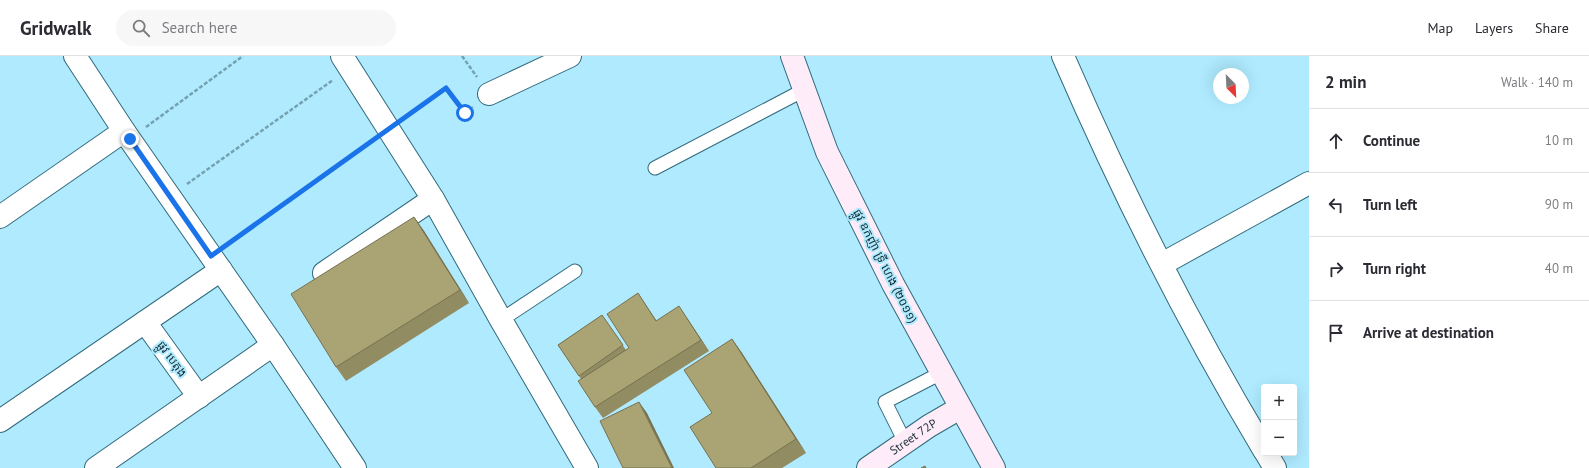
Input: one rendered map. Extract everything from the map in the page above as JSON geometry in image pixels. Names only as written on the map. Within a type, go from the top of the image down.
[{"type":"main road","name":"ផ្លូវ ឧកញ៉ា ទ្រី ហេង (២០១១)","points":[[792,56],[827,152],[893,284],[994,468]]},
{"type":"main road","name":"Street 72P","points":[[868,468],[929,426],[960,408]]},
{"type":"street","points":[[489,94],[570,56]]},
{"type":"street","points":[[1063,56],[1084,104],[1162,264],[1235,402],[1261,445]]},
{"type":"street","points":[[84,59],[127,135],[273,345],[355,468]]},
{"type":"street","points":[[346,62],[433,198],[501,320],[587,468]]},
{"type":"street","points":[[0,217],[127,135]]},
{"type":"street","points":[[1162,264],[1309,183]]},
{"type":"street","points":[[324,273],[433,198]]},
{"type":"street","points":[[0,421],[145,322],[216,262]]},
{"type":"street","name":"ផ្លូវ បេតុង","points":[[145,322],[199,397]]},
{"type":"street","points":[[96,468],[273,345]]},
{"type":"street","points":[[1268,456],[1275,468]]},
{"type":"lane","points":[[655,168],[804,90]]},
{"type":"lane","points":[[501,320],[574,270]]},
{"type":"lane","points":[[905,442],[885,402],[941,373]]},
{"type":"path","points":[[127,135],[243,56]]},
{"type":"path","points":[[170,196],[346,62]]},
{"type":"path","points":[[216,262],[389,129],[446,88],[465,113],[489,94]]},
{"type":"building","points":[[414,217],[460,290],[336,367],[291,294]]},
{"type":"building","points":[[638,293],[656,321],[679,306],[701,340],[595,407],[578,381],[629,348],[607,314]]},
{"type":"building","points":[[602,315],[623,345],[579,376],[558,345]]},
{"type":"building","points":[[732,339],[796,439],[751,468],[716,468],[690,427],[712,413],[684,370]]},
{"type":"building","points":[[639,402],[672,468],[623,468],[600,421]]},
{"type":"route","points":[[130,139],[211,256],[446,88],[465,113]]}]
